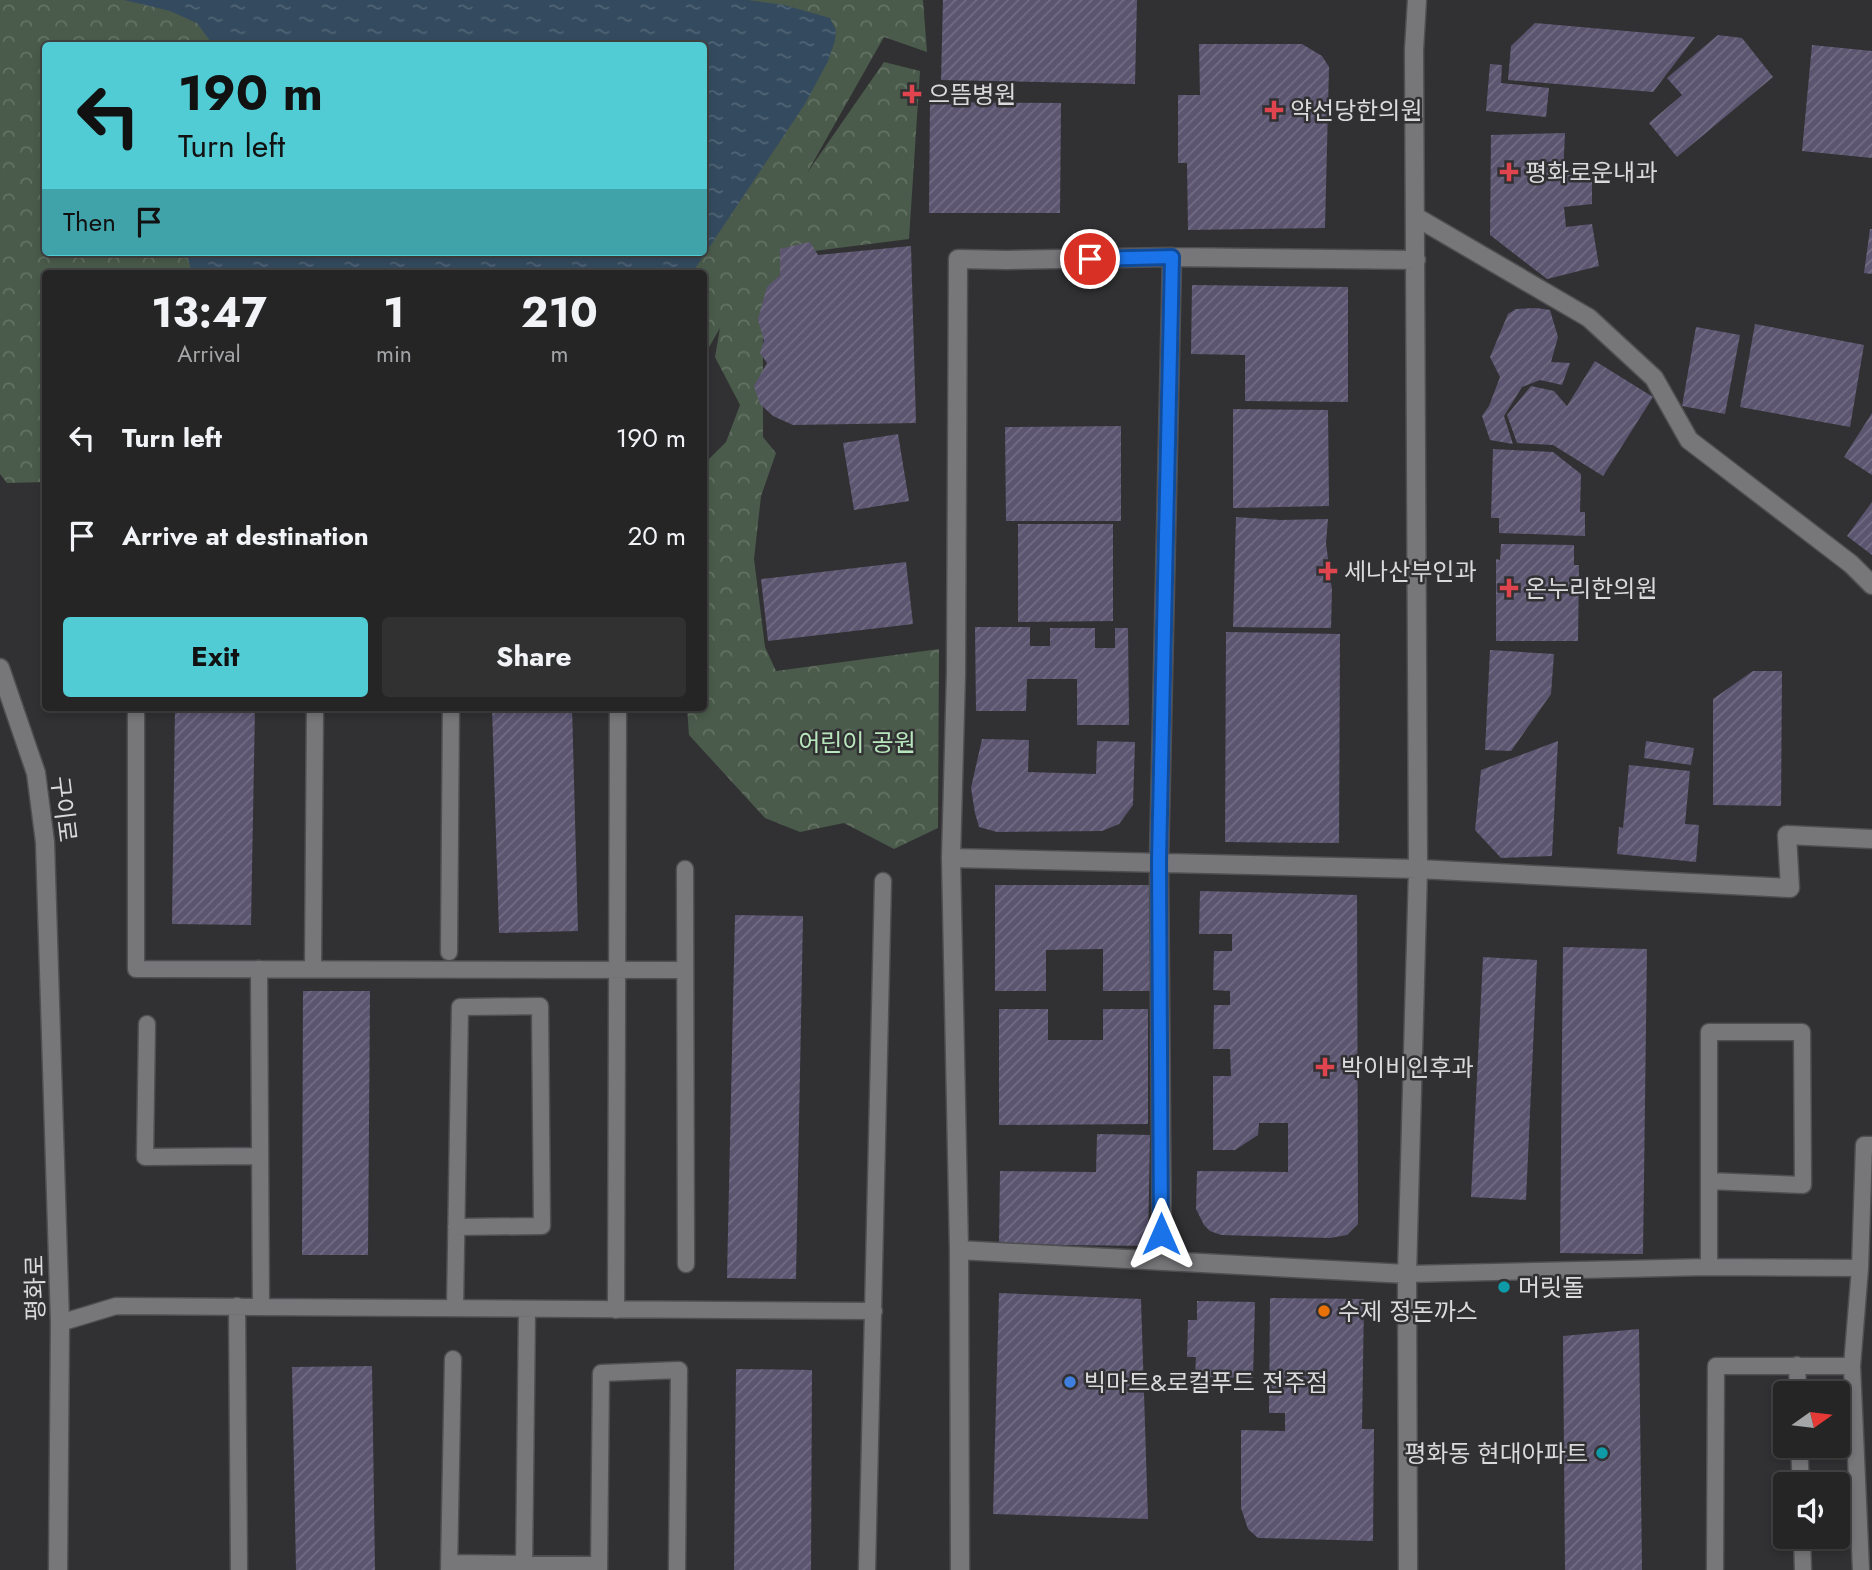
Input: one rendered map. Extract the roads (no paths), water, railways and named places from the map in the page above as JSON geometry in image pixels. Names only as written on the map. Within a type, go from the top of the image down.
[{"type":"street","points":[[1409,1570],[1407,1274],[1418,869],[1417,0]]},
{"type":"street","points":[[1416,217],[1589,318],[1654,378],[1689,440],[1851,564],[1872,585]]},
{"type":"street","points":[[960,1570],[951,858],[956,659],[958,259],[1172,257],[1416,260]]},
{"type":"street","points":[[1161,1261],[1159,861],[1172,257]]},
{"type":"street","name":"구이로","points":[[0,668],[36,773],[45,842],[49,1005]]},
{"type":"street","points":[[951,858],[1418,869],[1790,888],[1787,835],[1872,839]]},
{"type":"street","points":[[1813,837],[1872,839]]},
{"type":"street","name":"평화로","points":[[49,1005],[60,1323],[58,1570]]},
{"type":"street","points":[[958,1250],[1407,1274]]},
{"type":"lane","points":[[136,711],[136,969],[685,970]]},
{"type":"lane","points":[[313,969],[315,711]]},
{"type":"lane","points":[[449,952],[451,711]]},
{"type":"lane","points":[[616,1310],[618,711]]},
{"type":"lane","points":[[685,869],[686,1264]]},
{"type":"lane","points":[[867,1570],[883,881]]},
{"type":"lane","points":[[259,969],[261,1307]]},
{"type":"lane","points":[[455,1308],[456,1227],[460,1007],[540,1006],[542,1226],[456,1227]]},
{"type":"lane","points":[[148,1024],[145,1157],[260,1156]]},
{"type":"lane","points":[[1709,1181],[1803,1185],[1802,1032],[1709,1032],[1709,1181],[1709,1268]]},
{"type":"lane","points":[[1861,1570],[1852,1366],[1860,1268],[1864,1145],[1872,1145]]},
{"type":"lane","points":[[1407,1274],[1860,1268]]},
{"type":"lane","points":[[60,1323],[116,1306],[874,1311]]},
{"type":"lane","points":[[237,1306],[239,1570]]},
{"type":"lane","points":[[524,1567],[527,1309]]},
{"type":"lane","points":[[453,1359],[449,1567],[599,1567],[601,1373],[679,1370],[677,1570]]},
{"type":"lane","points":[[1797,1365],[1798,1381]]},
{"type":"lane","points":[[1715,1570],[1716,1366],[1852,1366]]},
{"type":"lane","points":[[1802,1549],[1803,1570]]},
{"type":"water","points":[[124,0],[748,0],[784,5],[830,18],[836,30],[828,61],[805,104],[707,251],[707,42],[211,42],[197,23],[170,11]]},
{"type":"water","points":[[187,256],[703,256],[694,270],[191,270]]},
{"type":"place","name":"으뜸병원","points":[[912,94]]},
{"type":"place","name":"약선당한의원","points":[[1274,110]]},
{"type":"place","name":"평화로운내과","points":[[1509,172]]},
{"type":"place","name":"세나산부인과","points":[[1328,571]]},
{"type":"place","name":"온누리한의원","points":[[1509,588]]},
{"type":"place","name":"박이비인후과","points":[[1325,1067]]},
{"type":"place","name":"머릿돌","points":[[1504,1287]]},
{"type":"place","name":"수제 정돈까스","points":[[1324,1311]]},
{"type":"place","name":"빅마트&로컬푸드 전주점","points":[[1070,1382]]},
{"type":"place","name":"평화동 현대아파트","points":[[1602,1453]]},
{"type":"park label","name":"어린이 공원","points":[[857,742]]}]
